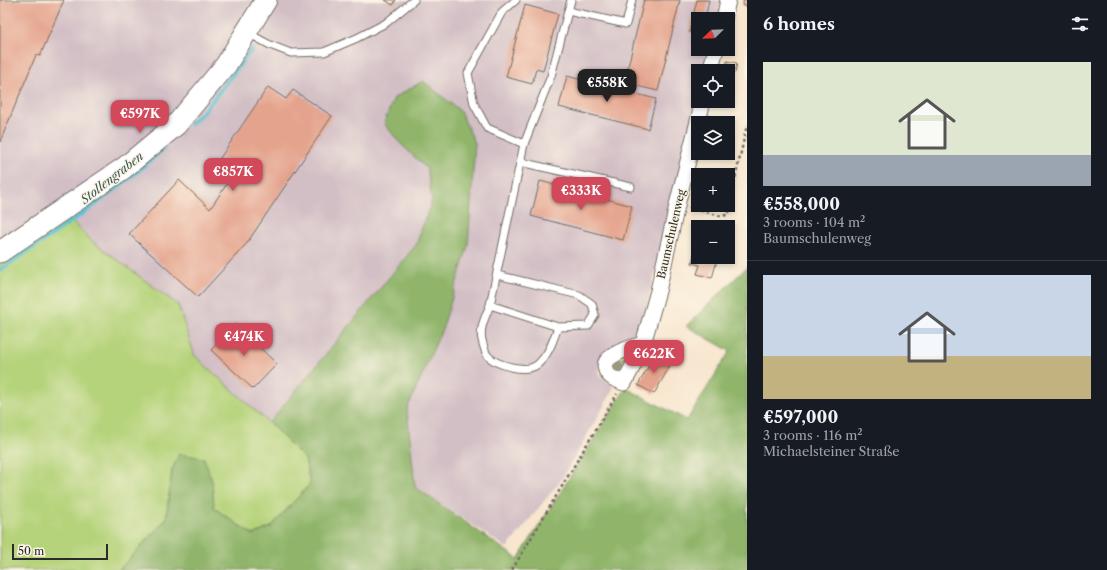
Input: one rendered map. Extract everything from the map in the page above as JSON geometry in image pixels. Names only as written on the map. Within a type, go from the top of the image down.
[{"type":"street","points":[[0,252],[124,168],[176,125],[226,65],[266,0]]},
{"type":"street","points":[[725,12],[728,0]]},
{"type":"street","name":"Baumschulenweg","points":[[624,383],[634,366],[643,344],[658,291],[678,201],[701,108]]},
{"type":"street","points":[[624,383],[610,377],[605,369],[606,363],[612,356],[643,344]]},
{"type":"lane","points":[[246,32],[270,45],[291,53],[324,52],[357,38],[386,23],[414,0]]},
{"type":"lane","points":[[516,0],[502,12],[468,73],[474,104],[487,128],[524,144]]},
{"type":"lane","points":[[558,327],[550,349],[537,366],[525,369],[515,368],[499,363],[487,355],[482,339],[481,328],[490,305],[524,144],[551,76],[571,0]]},
{"type":"lane","points":[[568,11],[626,24],[632,0]]},
{"type":"lane","points":[[520,162],[631,187]]},
{"type":"lane","points":[[490,305],[558,327],[588,326],[595,315],[592,304],[579,295],[497,274]]},
{"type":"path","points":[[678,201],[690,208],[720,216],[727,215],[731,209],[732,193],[747,125]]},
{"type":"path","points":[[512,570],[624,383]]},
{"type":"shaded area","points":[[0,0],[722,0],[719,12],[691,12],[691,56],[708,56],[706,64],[691,64],[691,108],[695,108],[693,116],[691,116],[691,125],[640,335],[604,356],[599,366],[600,375],[614,387],[608,399],[561,480],[507,548],[415,487],[407,409],[443,327],[468,246],[475,143],[399,142],[427,169],[432,200],[416,245],[269,423],[195,356],[178,305],[93,242],[55,206],[0,242]]},
{"type":"green space","points":[[423,81],[460,111],[475,143],[468,246],[443,327],[407,409],[415,487],[518,559],[626,388],[687,420],[730,351],[686,326],[747,267],[747,570],[119,570],[166,519],[172,470],[179,454],[204,458],[212,481],[214,508],[253,535],[271,527],[310,484],[305,459],[269,423],[416,245],[432,200],[427,169],[399,142],[384,123],[394,98]]},
{"type":"green space","points":[[69,219],[93,242],[178,305],[195,356],[269,423],[305,459],[310,484],[271,527],[253,535],[214,508],[212,481],[172,470],[166,519],[119,570],[0,570],[0,264]]},
{"type":"green space","points":[[632,353],[622,371],[617,374],[613,371],[612,363]]},
{"type":"building","points":[[0,0],[64,0],[40,56],[36,55],[0,142]]},
{"type":"building","points":[[385,0],[396,0],[393,5]]},
{"type":"building","points":[[644,0],[680,0],[658,91],[624,83]]},
{"type":"building","points":[[697,0],[709,0],[706,12],[694,12]]},
{"type":"building","points":[[744,0],[747,0],[747,7],[742,5]]},
{"type":"building","points":[[525,5],[558,14],[543,71],[536,69],[532,84],[506,77]]},
{"type":"building","points":[[727,61],[737,63],[735,73],[735,64],[727,64]]},
{"type":"building","points":[[567,76],[656,99],[648,129],[559,107]]},
{"type":"building","points":[[268,87],[286,99],[293,90],[332,116],[247,243],[198,297],[129,234],[179,180],[210,209],[237,169],[220,158]]},
{"type":"building","points":[[540,181],[632,206],[623,240],[531,216]]},
{"type":"building","points":[[696,264],[716,264],[712,278],[697,274],[700,265]]},
{"type":"building","points":[[235,324],[277,364],[253,389],[211,350]]},
{"type":"building","points":[[655,355],[671,364],[654,394],[638,385]]},
{"type":"waterway","name":"Stollengraben","points":[[190,124],[204,111],[252,49]]},
{"type":"waterway","name":"Stollengraben","points":[[0,270],[105,197],[125,182],[164,148]]}]
